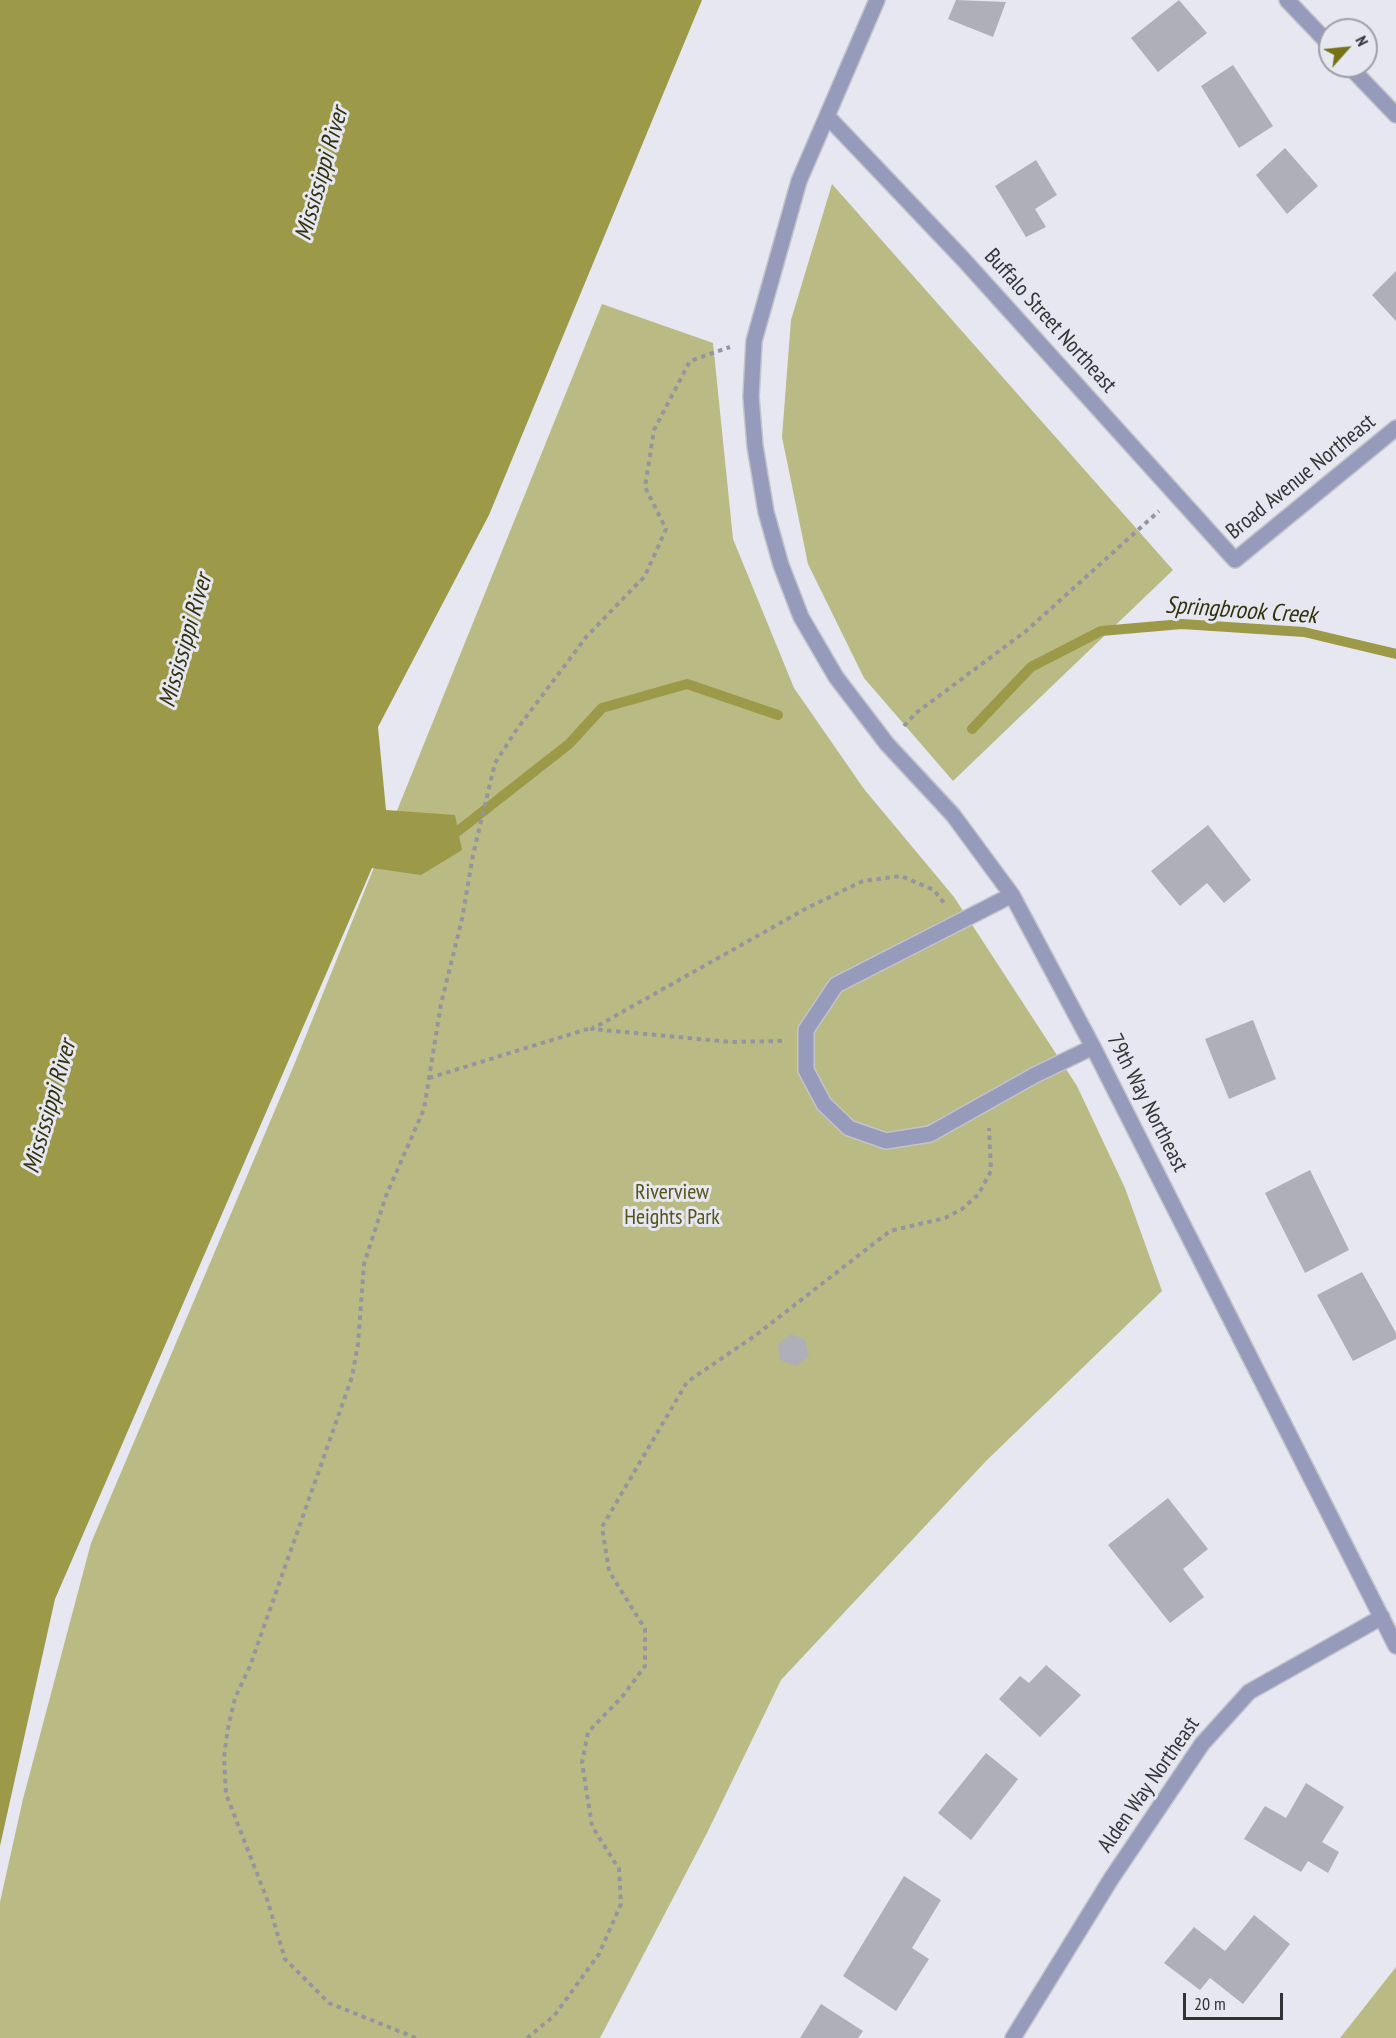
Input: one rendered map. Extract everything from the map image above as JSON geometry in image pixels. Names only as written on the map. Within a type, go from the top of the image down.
[{"type":"street","name":"79th Way Northeast","points":[[877,0],[800,181],[754,341],[751,397],[755,446],[764,501],[781,565],[801,617],[836,677],[887,744],[953,815],[1012,895],[1094,1047],[1396,1646]]},
{"type":"street","points":[[1287,0],[1318,32]]},
{"type":"street","points":[[1361,78],[1396,115]]},
{"type":"street","name":"Buffalo Street Northeast","points":[[828,117],[948,242],[1235,560]]},
{"type":"street","name":"Broad Avenue Northeast","points":[[1235,560],[1396,428]]},
{"type":"street","points":[[1012,895],[885,957],[836,985],[806,1030],[806,1070],[824,1104],[849,1128],[886,1141],[930,1134],[1035,1075],[1094,1047]]},
{"type":"street","name":"Alden Way Northeast","points":[[1012,2038],[1110,1878],[1202,1744],[1249,1692],[1382,1617]]},
{"type":"path","points":[[416,2038],[329,2003],[285,1959],[267,1899],[226,1794],[224,1757],[235,1698],[250,1666],[351,1377],[358,1344],[364,1264],[386,1196],[424,1109],[441,1004],[462,919],[473,855],[495,763],[587,636],[645,576],[666,529],[645,487],[654,430],[690,361],[720,349],[754,341]]},
{"type":"path","points":[[887,744],[916,713],[1026,631],[1178,495]]},
{"type":"path","points":[[806,1041],[731,1042],[592,1029],[807,908],[863,881],[901,876],[909,879],[934,890],[958,922]]},
{"type":"path","points":[[429,1078],[597,1026]]},
{"type":"path","points":[[527,2038],[554,2016],[599,1954],[621,1904],[619,1869],[592,1826],[582,1763],[588,1732],[622,1697],[645,1666],[645,1629],[609,1571],[602,1527],[687,1382],[756,1335],[890,1231],[945,1218],[962,1209],[978,1195],[991,1171],[987,1104]]},
{"type":"green space","points":[[832,184],[1173,570],[953,781],[864,678],[808,564],[782,437],[791,320]]},
{"type":"green space","name":"Riverview Heights Park","points":[[602,304],[713,343],[733,539],[794,688],[864,789],[954,897],[1077,1086],[1125,1188],[1162,1291],[986,1461],[781,1680],[707,1833],[600,2038],[0,2038],[0,1902],[23,1799],[91,1543],[292,1070]]},
{"type":"green space","points":[[1396,1967],[1396,2038],[1340,2038]]},
{"type":"water","name":"Mississippi River","points":[[0,0],[702,0],[489,515],[378,727],[386,810],[455,815],[462,850],[421,875],[372,868],[55,1599],[0,1846]]},
{"type":"building","points":[[956,0],[1006,2],[993,37],[948,19]]},
{"type":"building","points":[[1179,0],[1207,33],[1158,72],[1131,38]]},
{"type":"building","points":[[1233,65],[1273,126],[1239,148],[1201,86]]},
{"type":"building","points":[[1285,148],[1318,186],[1287,214],[1256,175]]},
{"type":"building","points":[[1036,160],[1057,195],[1035,209],[1046,227],[1026,237],[995,186]]},
{"type":"building","points":[[1396,271],[1396,321],[1372,295]]},
{"type":"building","points":[[1208,825],[1251,880],[1224,903],[1207,883],[1180,906],[1151,871]]},
{"type":"building","points":[[1253,1020],[1276,1079],[1229,1099],[1205,1039]]},
{"type":"building","points":[[1310,1170],[1349,1250],[1305,1273],[1265,1193]]},
{"type":"building","points":[[1362,1272],[1396,1333],[1396,1339],[1353,1361],[1317,1295]]},
{"type":"building","points":[[791,1334],[805,1340],[809,1356],[796,1366],[780,1360],[778,1344]]},
{"type":"building","points":[[1168,1498],[1208,1549],[1183,1569],[1204,1597],[1170,1623],[1108,1545]]},
{"type":"building","points":[[1046,1665],[1081,1695],[1040,1737],[999,1699],[1020,1676],[1029,1683]]},
{"type":"building","points":[[986,1753],[1018,1779],[971,1840],[938,1813]]},
{"type":"building","points":[[1306,1783],[1344,1807],[1322,1842],[1339,1852],[1328,1873],[1308,1861],[1301,1872],[1244,1839],[1265,1806],[1286,1818]]},
{"type":"building","points":[[904,1876],[941,1900],[912,1948],[929,1959],[896,2011],[843,1976]]},
{"type":"building","points":[[1254,1915],[1290,1944],[1243,2004],[1210,1978],[1200,1990],[1164,1963],[1194,1927],[1225,1951]]},
{"type":"building","points":[[821,2004],[863,2031],[858,2038],[800,2038]]},
{"type":"waterway","name":"Springbrook Creek","points":[[972,729],[1031,667],[1101,631],[1182,624],[1304,632],[1396,654]]},
{"type":"waterway","name":"Springbrook Creek","points":[[444,833],[458,831],[569,744],[602,708],[687,684],[778,715]]}]
